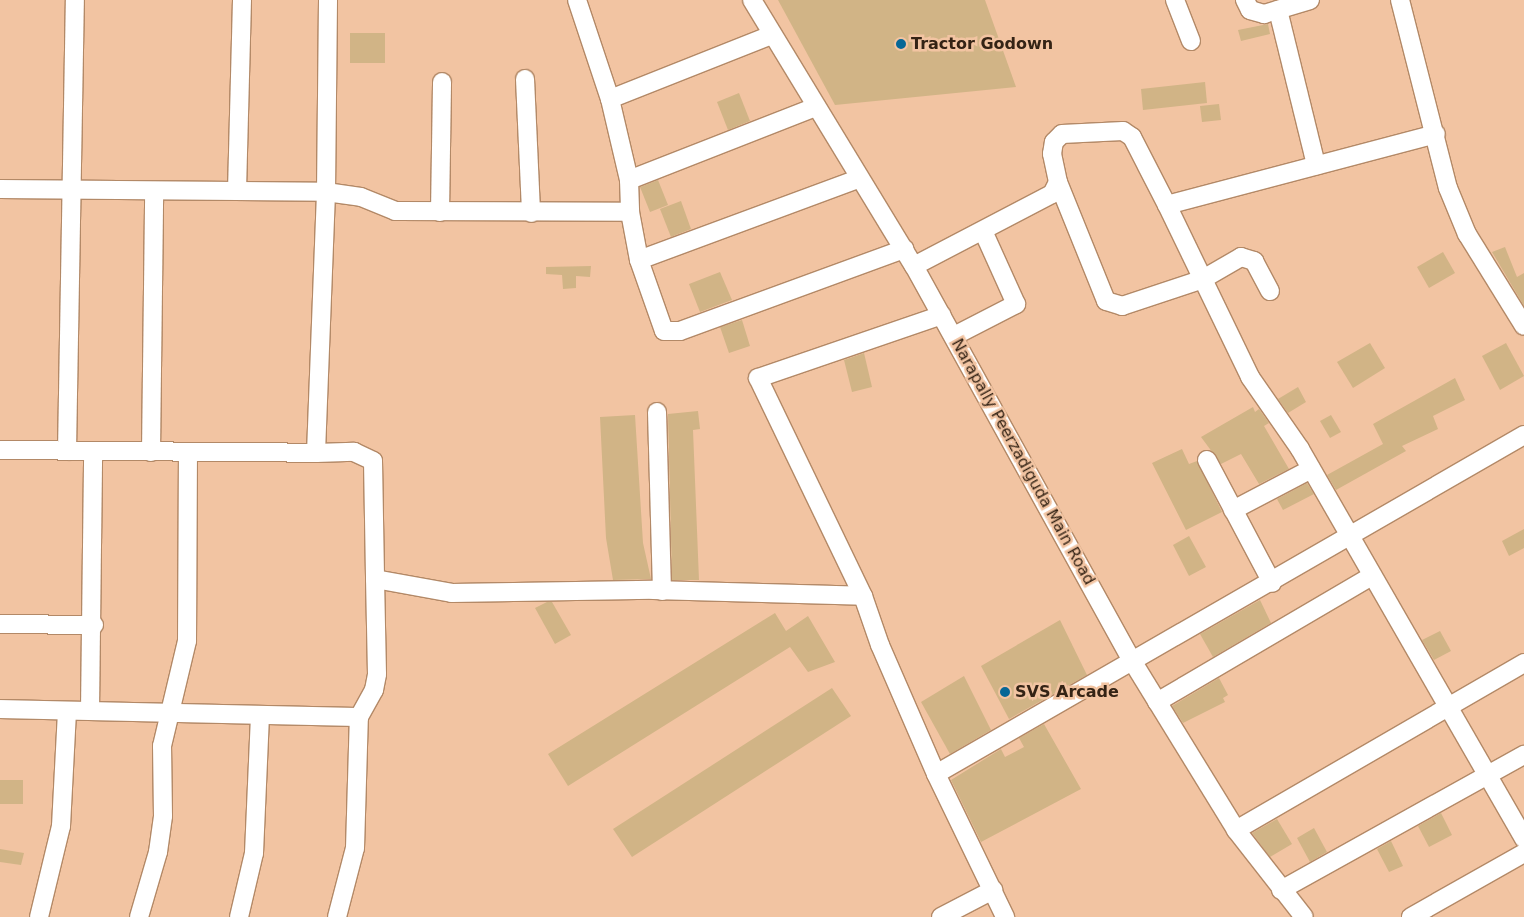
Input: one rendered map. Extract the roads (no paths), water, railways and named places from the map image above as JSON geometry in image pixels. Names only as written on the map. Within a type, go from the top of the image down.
[{"type":"street","points":[[67,451],[75,0]]},
{"type":"street","points":[[237,191],[242,0]]},
{"type":"street","points":[[316,453],[326,192],[328,0]]},
{"type":"street","points":[[577,0],[610,99],[629,180],[630,212],[639,260],[664,332],[670,332],[904,249]]},
{"type":"street","name":"Narapally Peerzadiguda Main Road","points":[[752,0],[858,179],[914,266],[1134,664],[1236,830],[1304,917]]},
{"type":"street","points":[[1175,0],[1191,41]]},
{"type":"street","points":[[1245,0],[1250,10],[1258,13],[1278,10],[1310,0]]},
{"type":"street","points":[[1400,0],[1436,134],[1448,188],[1467,234],[1524,326]]},
{"type":"street","points":[[1278,10],[1316,165]]},
{"type":"street","points":[[610,99],[772,35]]},
{"type":"street","points":[[525,80],[531,213]]},
{"type":"street","points":[[440,212],[442,82]]},
{"type":"street","points":[[629,180],[815,107]]},
{"type":"street","points":[[1270,291],[1249,257],[1241,258],[1203,280],[1122,306],[1106,301],[1058,182],[1052,154],[1054,142],[1062,134],[1123,131],[1132,138],[1167,205],[1203,280],[1250,377],[1312,469],[1524,839]]},
{"type":"street","points":[[1167,205],[1436,134]]},
{"type":"street","points":[[639,260],[858,179]]},
{"type":"street","points":[[914,266],[1039,203],[1052,194],[1058,182]]},
{"type":"street","points":[[0,189],[326,192],[361,197],[395,211],[630,212]]},
{"type":"street","points":[[151,452],[154,190]]},
{"type":"street","points":[[954,336],[1016,304],[983,231]]},
{"type":"street","points":[[942,315],[758,378],[863,596],[880,645],[936,774],[1005,917]]},
{"type":"street","points":[[657,412],[662,590]]},
{"type":"street","points":[[936,774],[1134,664],[1524,435]]},
{"type":"street","points":[[0,450],[188,453],[354,452],[373,461],[377,674],[374,690],[359,717],[355,848],[337,917]]},
{"type":"street","points":[[90,710],[94,625],[93,452]]},
{"type":"street","points":[[139,917],[158,852],[163,816],[162,746],[172,713],[187,641],[188,453]]},
{"type":"street","points":[[1206,460],[1272,583]]},
{"type":"street","points":[[1233,510],[1312,469]]},
{"type":"street","points":[[1157,702],[1372,576]]},
{"type":"street","points":[[375,579],[452,592],[662,590],[863,596]]},
{"type":"street","points":[[0,624],[94,625]]},
{"type":"street","points":[[1236,830],[1524,663]]},
{"type":"street","points":[[0,709],[67,712],[90,710],[260,716],[359,717]]},
{"type":"street","points":[[39,917],[61,826],[67,712]]},
{"type":"street","points":[[239,917],[254,854],[260,716]]},
{"type":"street","points":[[1281,890],[1524,755]]},
{"type":"street","points":[[1411,917],[1524,854]]},
{"type":"street","points":[[941,917],[993,890]]},
{"type":"place","name":"Tractor Godown","points":[[901,44]]},
{"type":"place","name":"SVS Arcade","points":[[1005,692]]}]
